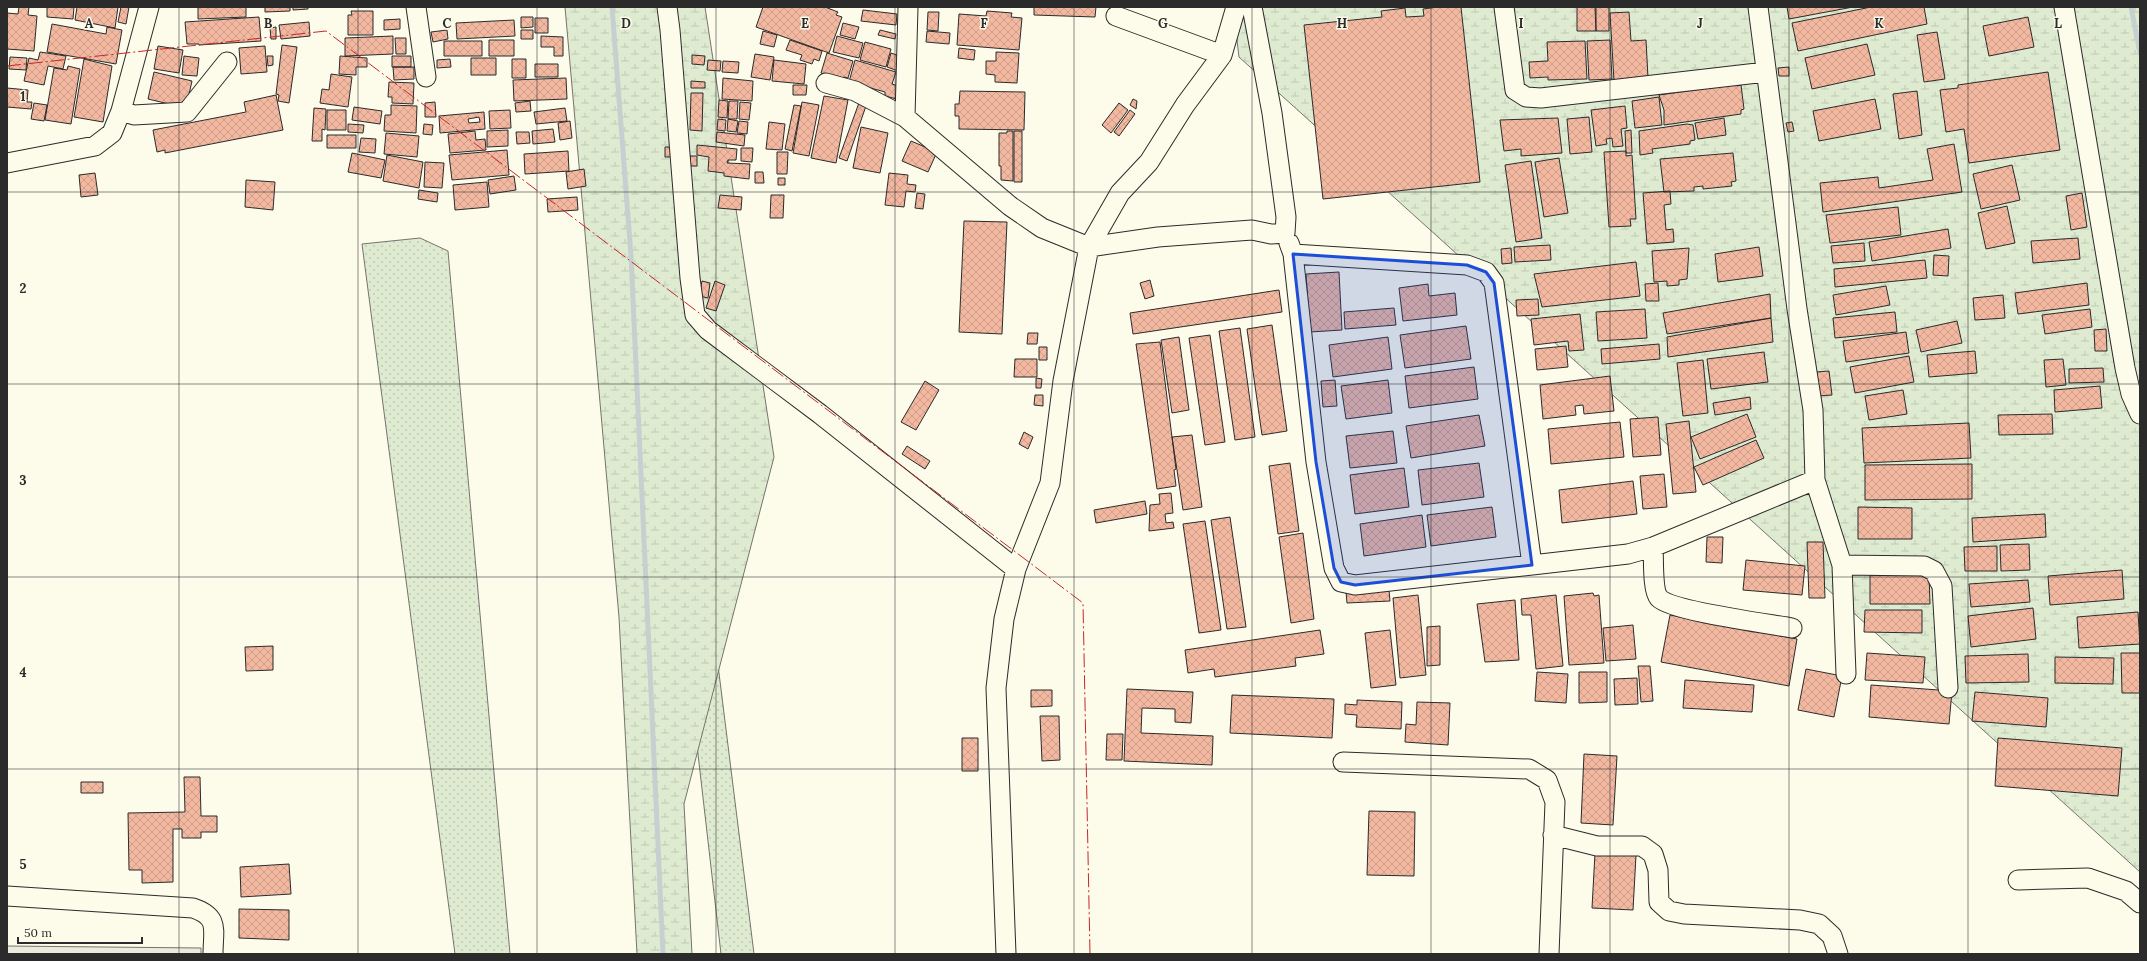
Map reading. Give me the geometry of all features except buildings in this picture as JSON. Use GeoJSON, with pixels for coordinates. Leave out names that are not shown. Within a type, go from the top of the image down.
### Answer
{"type":"FeatureCollection","features":[{"type":"Feature","properties":{"kind":"street"},"geometry":{"type":"LineString","coordinates":[[7,164],[94,146],[112,133],[121,111],[149,7]]}},
{"type":"Feature","properties":{"kind":"street"},"geometry":{"type":"LineString","coordinates":[[416,7],[426,77]]}},
{"type":"Feature","properties":{"kind":"street"},"geometry":{"type":"LineString","coordinates":[[667,7],[690,278],[696,315],[708,330],[726,345],[820,414],[1016,569]]}},
{"type":"Feature","properties":{"kind":"street"},"geometry":{"type":"LineString","coordinates":[[905,117],[908,7]]}},
{"type":"Feature","properties":{"kind":"street"},"geometry":{"type":"LineString","coordinates":[[1006,954],[996,688],[1004,619],[1016,569],[1050,483],[1063,381],[1089,248],[1120,193],[1149,162],[1185,105],[1222,55],[1236,7]]}},
{"type":"Feature","properties":{"kind":"street"},"geometry":{"type":"LineString","coordinates":[[1252,7],[1272,113],[1286,217],[1285,233],[1293,254],[1316,462],[1334,568],[1341,582],[1355,585],[1628,554],[1653,546],[1816,480]]}},
{"type":"Feature","properties":{"kind":"street"},"geometry":{"type":"LineString","coordinates":[[1504,7],[1515,90],[1526,97],[1549,98],[1766,72]]}},
{"type":"Feature","properties":{"kind":"street"},"geometry":{"type":"LineString","coordinates":[[1758,7],[1797,309],[1813,410],[1816,480],[1842,565],[1846,674]]}},
{"type":"Feature","properties":{"kind":"street"},"geometry":{"type":"LineString","coordinates":[[2064,7],[2125,368],[2131,394],[2140,414]]}},
{"type":"Feature","properties":{"kind":"street"},"geometry":{"type":"LineString","coordinates":[[1116,16],[1222,55]]}},
{"type":"Feature","properties":{"kind":"street"},"geometry":{"type":"LineString","coordinates":[[121,111],[134,115],[187,112],[227,62]]}},
{"type":"Feature","properties":{"kind":"street"},"geometry":{"type":"LineString","coordinates":[[826,83],[855,91],[905,117],[1010,206],[1042,228],[1089,248],[1158,237],[1252,230],[1271,234],[1285,233]]}},
{"type":"Feature","properties":{"kind":"street"},"geometry":{"type":"LineString","coordinates":[[1293,254],[1466,265],[1486,272],[1494,283],[1532,565]]}},
{"type":"Feature","properties":{"kind":"street"},"geometry":{"type":"LineString","coordinates":[[1653,546],[1655,587],[1658,597],[1668,604],[1696,611],[1792,628]]}},
{"type":"Feature","properties":{"kind":"street"},"geometry":{"type":"LineString","coordinates":[[1842,565],[1924,566],[1934,571],[1942,586],[1948,688]]}},
{"type":"Feature","properties":{"kind":"street"},"geometry":{"type":"LineString","coordinates":[[1343,762],[1529,769],[1547,780],[1555,802],[1549,954]]}},
{"type":"Feature","properties":{"kind":"street"},"geometry":{"type":"LineString","coordinates":[[1553,835],[1597,846],[1642,846],[1653,854],[1658,870],[1659,902],[1669,911],[1684,914],[1800,920],[1819,924],[1832,936],[1838,954]]}},
{"type":"Feature","properties":{"kind":"street"},"geometry":{"type":"LineString","coordinates":[[2018,880],[2088,878],[2126,891],[2140,903]]}},
{"type":"Feature","properties":{"kind":"street"},"geometry":{"type":"LineString","coordinates":[[7,896],[193,908],[206,912],[213,921],[213,954]]}},
{"type":"Feature","properties":{"kind":"highlighted area"},"geometry":{"type":"Polygon","coordinates":[[[1293,254],[1467,265],[1486,272],[1494,283],[1532,565],[1355,585],[1341,582],[1334,568],[1316,462],[1293,254]]]}},
{"type":"Feature","properties":{"kind":"green space"},"geometry":{"type":"Polygon","coordinates":[[[565,7],[705,7],[774,457],[684,804],[692,954],[637,954],[619,617],[565,7]]]}},
{"type":"Feature","properties":{"kind":"green space"},"geometry":{"type":"Polygon","coordinates":[[[612,7],[636,7],[754,954],[721,954],[612,7]]]}},
{"type":"Feature","properties":{"kind":"green space"},"geometry":{"type":"Polygon","coordinates":[[[1233,7],[2140,7],[2140,872],[1239,57],[1233,7]]]}},
{"type":"Feature","properties":{"kind":"green space"},"geometry":{"type":"Polygon","coordinates":[[[420,238],[448,251],[510,954],[455,954],[362,244],[420,238]]]}},
{"type":"Feature","properties":{"kind":"shaded area"},"geometry":{"type":"Polygon","coordinates":[[[7,946],[201,948],[201,954],[7,954],[7,946]]]}},
{"type":"Feature","properties":{"kind":"waterway"},"geometry":{"type":"LineString","coordinates":[[612,7],[631,256],[663,954]]}},
{"type":"Feature","properties":{"kind":"waterway"},"geometry":{"type":"LineString","coordinates":[[2131,7],[2140,53]]}},
{"type":"Feature","properties":{"kind":"power"},"geometry":{"type":"LineString","coordinates":[[7,66],[326,31],[1083,603],[1090,954]]}}]}
